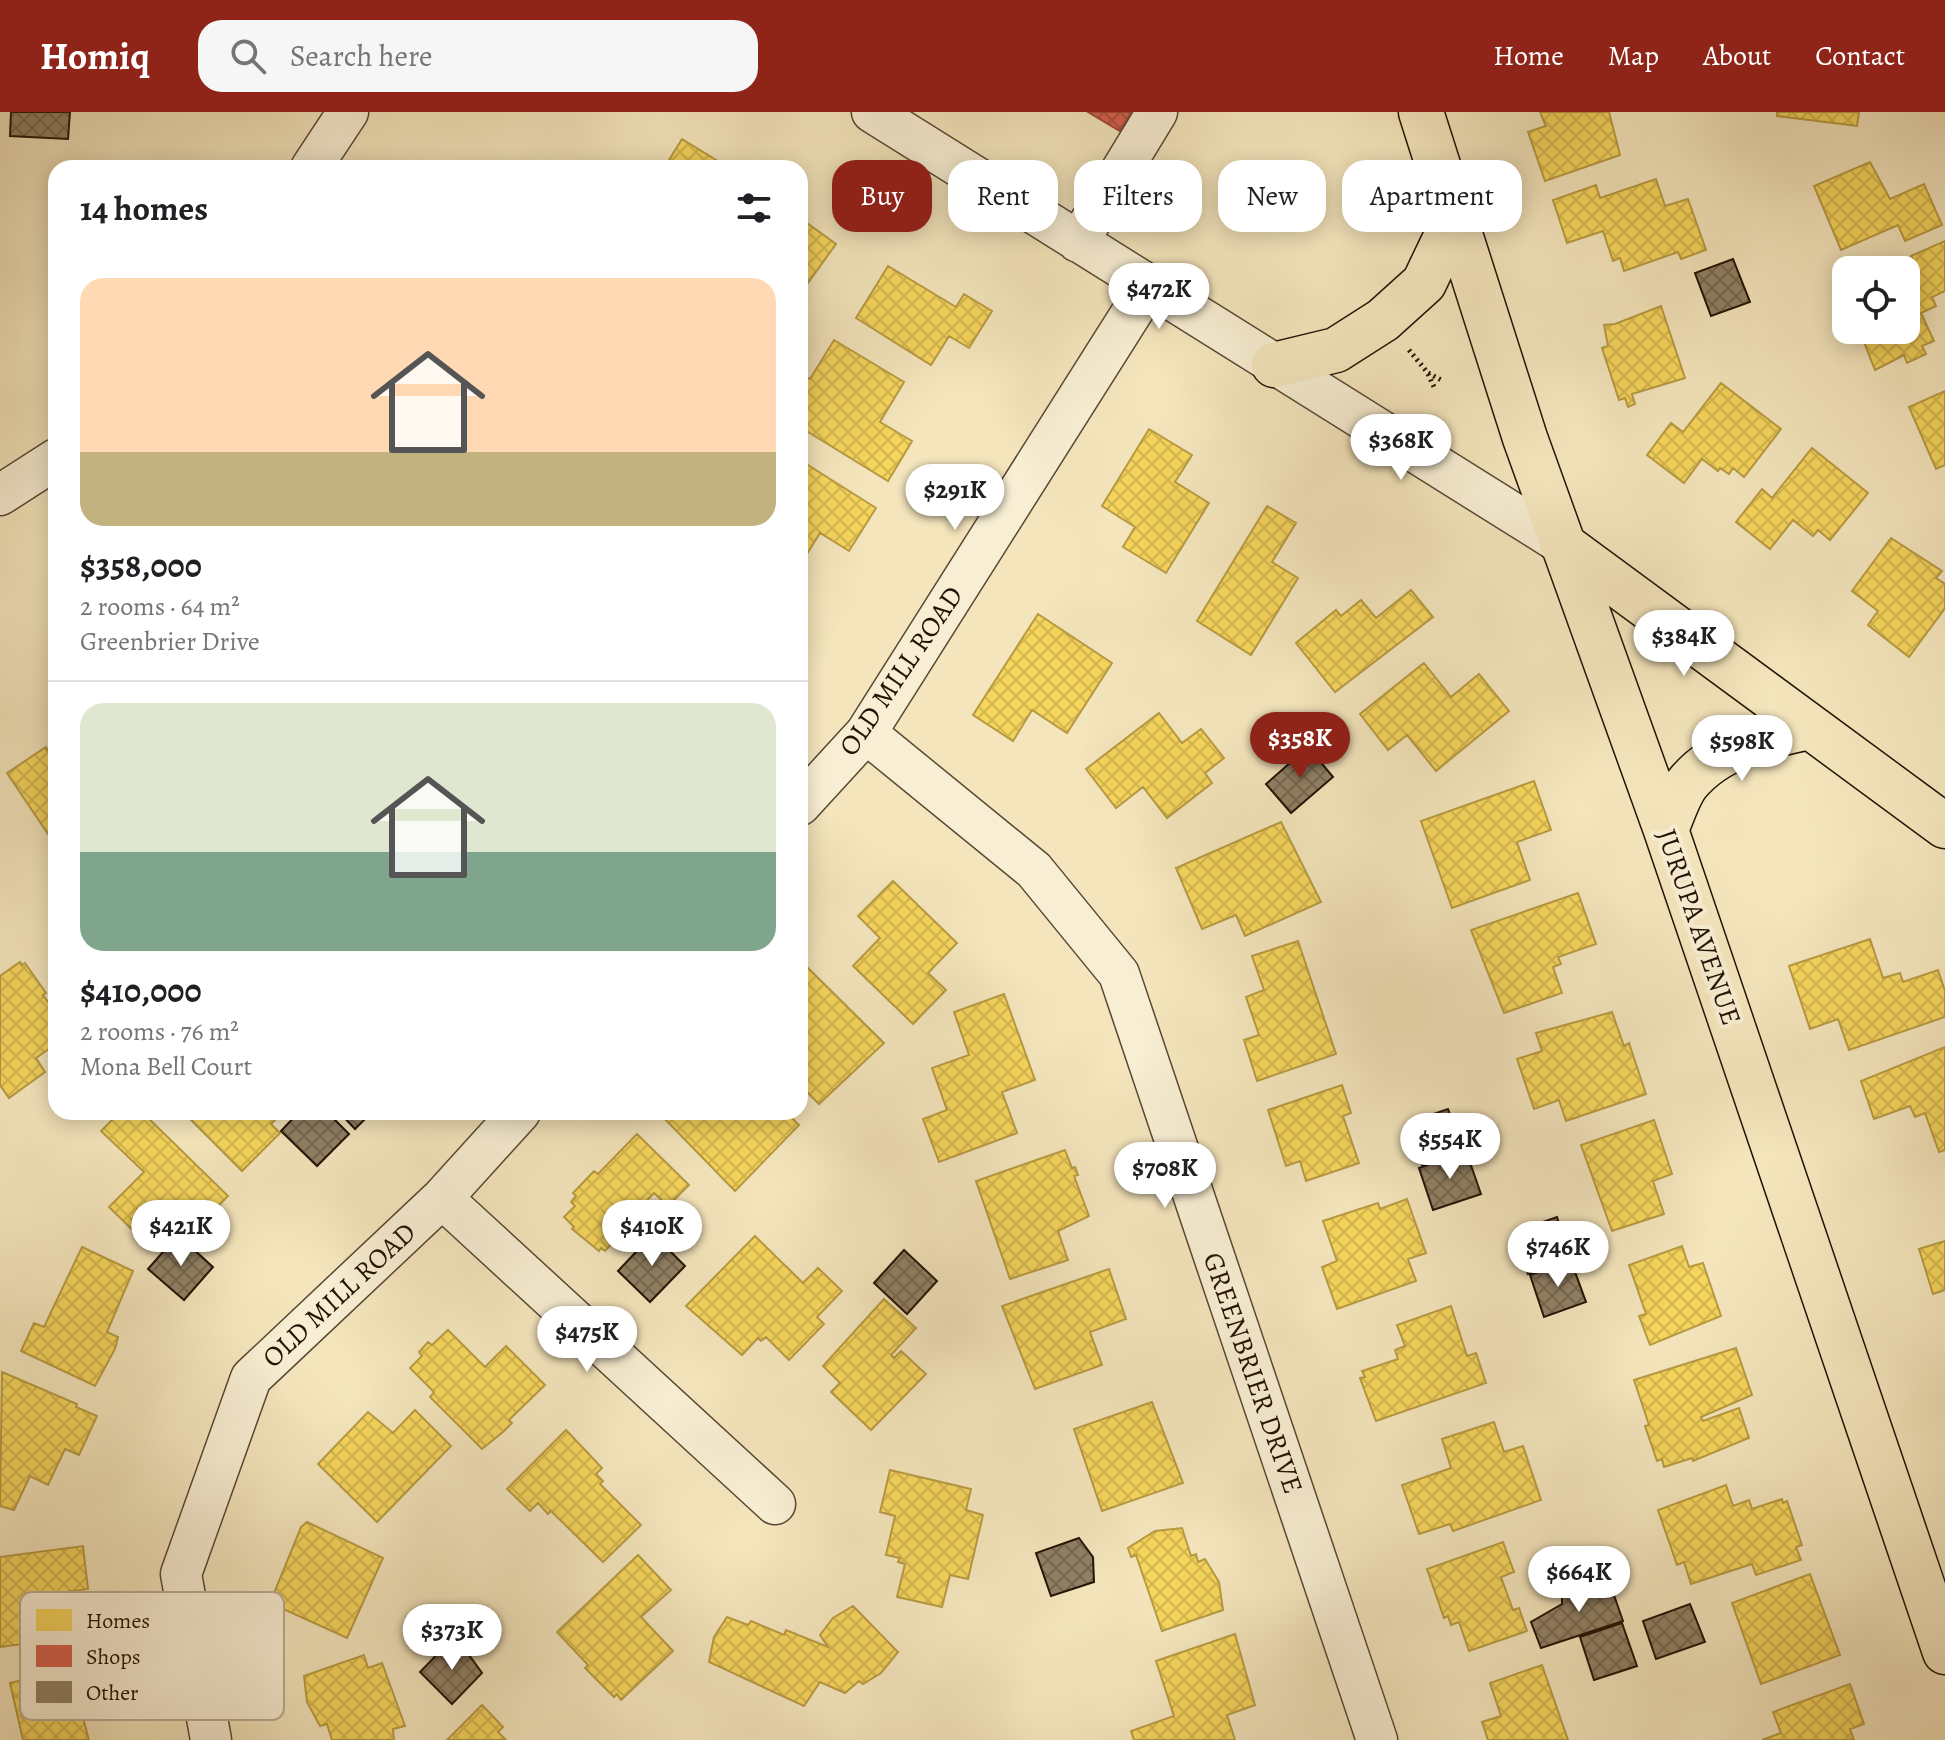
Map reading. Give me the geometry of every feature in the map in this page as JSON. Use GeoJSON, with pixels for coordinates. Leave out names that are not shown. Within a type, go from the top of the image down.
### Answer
{"type":"FeatureCollection","features":[{"type":"Feature","properties":{"kind":"main road","name":"JURUPA AVENUE"},"geometry":{"type":"LineString","coordinates":[[1421,112],[1437,160]]}},
{"type":"Feature","properties":{"kind":"main road"},"geometry":{"type":"LineString","coordinates":[[1274,365],[1336,350],[1383,320],[1424,283],[1448,232]]}},
{"type":"Feature","properties":{"kind":"main road","name":"JURUPA AVENUE"},"geometry":{"type":"LineString","coordinates":[[1461,232],[1525,438],[1666,830],[1945,1652]]}},
{"type":"Feature","properties":{"kind":"main road"},"geometry":{"type":"LineString","coordinates":[[1562,544],[1945,826]]}},
{"type":"Feature","properties":{"kind":"main road"},"geometry":{"type":"LineString","coordinates":[[1666,830],[1686,785],[1718,757],[1761,737],[1810,727]]}},
{"type":"Feature","properties":{"kind":"street"},"geometry":{"type":"LineString","coordinates":[[316,160],[348,112]]}},
{"type":"Feature","properties":{"kind":"street"},"geometry":{"type":"LineString","coordinates":[[872,112],[1562,544]]}},
{"type":"Feature","properties":{"kind":"street"},"geometry":{"type":"LineString","coordinates":[[1078,242],[1157,112]]}},
{"type":"Feature","properties":{"kind":"street","name":"OLD MILL ROAD"},"geometry":{"type":"LineString","coordinates":[[808,796],[866,733],[1148,287]]}},
{"type":"Feature","properties":{"kind":"street"},"geometry":{"type":"LineString","coordinates":[[0,495],[48,464]]}},
{"type":"Feature","properties":{"kind":"street","name":"GREENBRIER DRIVE"},"geometry":{"type":"LineString","coordinates":[[866,733],[1034,870],[1119,974],[1377,1740]]}},
{"type":"Feature","properties":{"kind":"street","name":"OLD MILL ROAD"},"geometry":{"type":"LineString","coordinates":[[184,1592],[181,1574],[251,1378],[442,1198],[513,1120]]}},
{"type":"Feature","properties":{"kind":"street"},"geometry":{"type":"LineString","coordinates":[[442,1198],[775,1504]]}},
{"type":"Feature","properties":{"kind":"street","name":"OLD MILL ROAD"},"geometry":{"type":"LineString","coordinates":[[207,1720],[211,1740]]}},
{"type":"Feature","properties":{"kind":"path"},"geometry":{"type":"LineString","coordinates":[[1403,343],[1428,373],[1435,389]]}},
{"type":"Feature","properties":{"kind":"path"},"geometry":{"type":"LineString","coordinates":[[1428,373],[1443,381]]}},
{"type":"Feature","properties":{"kind":"building: Homes"},"geometry":{"type":"Polygon","coordinates":[[[1540,112],[1609,112],[1620,155],[1545,181],[1528,132],[1546,126],[1540,112]]]}},
{"type":"Feature","properties":{"kind":"building: Homes"},"geometry":{"type":"Polygon","coordinates":[[[1777,112],[1859,112],[1857,126],[1777,116],[1777,112]]]}},
{"type":"Feature","properties":{"kind":"building: Homes"},"geometry":{"type":"Polygon","coordinates":[[[682,139],[716,160],[669,160],[682,139]]]}},
{"type":"Feature","properties":{"kind":"building: Homes"},"geometry":{"type":"Polygon","coordinates":[[[1870,162],[1890,199],[1924,184],[1942,225],[1905,241],[1898,225],[1841,250],[1814,186],[1870,162]]]}},
{"type":"Feature","properties":{"kind":"building: Homes"},"geometry":{"type":"Polygon","coordinates":[[[1656,179],[1665,206],[1688,199],[1706,250],[1681,259],[1678,252],[1624,271],[1620,258],[1613,261],[1603,231],[1567,243],[1553,200],[1596,185],[1600,198],[1656,179]]]}},
{"type":"Feature","properties":{"kind":"building: Homes"},"geometry":{"type":"Polygon","coordinates":[[[808,224],[836,244],[808,283],[808,224]]]}},
{"type":"Feature","properties":{"kind":"building: Homes"},"geometry":{"type":"Polygon","coordinates":[[[1945,241],[1945,291],[1932,297],[1936,306],[1921,313],[1934,341],[1922,346],[1926,354],[1907,363],[1904,355],[1875,370],[1865,344],[1920,344],[1920,256],[1911,256],[1945,241]]]}},
{"type":"Feature","properties":{"kind":"building: Homes"},"geometry":{"type":"Polygon","coordinates":[[[888,266],[956,307],[964,294],[992,311],[969,348],[949,336],[931,365],[856,318],[888,266]]]}},
{"type":"Feature","properties":{"kind":"building: Homes"},"geometry":{"type":"Polygon","coordinates":[[[1661,306],[1685,378],[1632,394],[1635,404],[1628,407],[1625,398],[1619,400],[1602,348],[1608,346],[1604,325],[1615,324],[1661,306]]]}},
{"type":"Feature","properties":{"kind":"building: Homes"},"geometry":{"type":"Polygon","coordinates":[[[834,340],[904,382],[880,422],[912,441],[888,481],[808,432],[810,379],[834,340]]]}},
{"type":"Feature","properties":{"kind":"building: Homes"},"geometry":{"type":"Polygon","coordinates":[[[1721,383],[1781,429],[1744,477],[1733,468],[1729,474],[1720,468],[1718,471],[1702,459],[1684,483],[1647,455],[1671,423],[1683,432],[1721,383]]]}},
{"type":"Feature","properties":{"kind":"building: Homes"},"geometry":{"type":"Polygon","coordinates":[[[1945,391],[1945,465],[1936,469],[1909,407],[1945,391]]]}},
{"type":"Feature","properties":{"kind":"building: Homes"},"geometry":{"type":"Polygon","coordinates":[[[1149,429],[1192,455],[1175,482],[1209,503],[1166,573],[1123,547],[1135,527],[1102,506],[1149,429]]]}},
{"type":"Feature","properties":{"kind":"building: Homes"},"geometry":{"type":"Polygon","coordinates":[[[1812,448],[1868,493],[1830,540],[1818,530],[1813,536],[1793,520],[1770,549],[1736,522],[1762,489],[1772,498],[1812,448]]]}},
{"type":"Feature","properties":{"kind":"building: Homes"},"geometry":{"type":"Polygon","coordinates":[[[808,465],[876,508],[849,551],[820,533],[808,552],[808,465]]]}},
{"type":"Feature","properties":{"kind":"building: Homes"},"geometry":{"type":"Polygon","coordinates":[[[1267,506],[1296,523],[1272,562],[1298,578],[1251,655],[1197,621],[1267,506]]]}},
{"type":"Feature","properties":{"kind":"building: Homes"},"geometry":{"type":"Polygon","coordinates":[[[1891,538],[1942,571],[1936,578],[1945,584],[1945,608],[1909,657],[1868,625],[1878,611],[1852,591],[1891,538]]]}},
{"type":"Feature","properties":{"kind":"building: Homes"},"geometry":{"type":"Polygon","coordinates":[[[1411,590],[1433,617],[1335,692],[1296,643],[1336,610],[1341,616],[1361,600],[1376,618],[1411,590]]]}},
{"type":"Feature","properties":{"kind":"building: Homes"},"geometry":{"type":"Polygon","coordinates":[[[1038,614],[1112,663],[1067,733],[1032,710],[1013,741],[973,715],[1038,614]]]}},
{"type":"Feature","properties":{"kind":"building: Homes"},"geometry":{"type":"Polygon","coordinates":[[[1424,663],[1451,697],[1479,674],[1509,711],[1436,771],[1407,735],[1388,750],[1360,714],[1424,663]]]}},
{"type":"Feature","properties":{"kind":"building: Homes"},"geometry":{"type":"Polygon","coordinates":[[[1159,713],[1182,743],[1201,729],[1224,758],[1205,773],[1212,783],[1167,818],[1143,787],[1116,808],[1086,769],[1159,713]]]}},
{"type":"Feature","properties":{"kind":"building: Homes"},"geometry":{"type":"Polygon","coordinates":[[[46,747],[48,834],[7,773],[46,747]]]}},
{"type":"Feature","properties":{"kind":"building: Homes"},"geometry":{"type":"Polygon","coordinates":[[[1534,781],[1551,830],[1517,842],[1530,880],[1452,908],[1421,821],[1534,781]]]}},
{"type":"Feature","properties":{"kind":"building: Homes"},"geometry":{"type":"Polygon","coordinates":[[[1281,822],[1321,902],[1245,936],[1236,915],[1202,929],[1176,868],[1281,822]]]}},
{"type":"Feature","properties":{"kind":"building: Homes"},"geometry":{"type":"Polygon","coordinates":[[[893,881],[957,943],[928,973],[946,990],[913,1024],[853,966],[880,938],[858,916],[893,881]]]}},
{"type":"Feature","properties":{"kind":"building: Homes"},"geometry":{"type":"Polygon","coordinates":[[[1578,893],[1596,944],[1558,957],[1561,964],[1553,967],[1562,993],[1504,1013],[1471,930],[1578,893]]]}},
{"type":"Feature","properties":{"kind":"building: Homes"},"geometry":{"type":"Polygon","coordinates":[[[1870,939],[1883,978],[1900,973],[1903,982],[1938,970],[1945,991],[1945,1017],[1849,1050],[1838,1019],[1810,1029],[1789,966],[1870,939]]]}},
{"type":"Feature","properties":{"kind":"building: Homes"},"geometry":{"type":"Polygon","coordinates":[[[1298,941],[1336,1054],[1257,1081],[1244,1040],[1259,1035],[1246,997],[1264,990],[1252,956],[1298,941]]]}},
{"type":"Feature","properties":{"kind":"building: Homes"},"geometry":{"type":"Polygon","coordinates":[[[20,962],[22,965],[25,963],[46,993],[43,995],[48,1002],[48,1050],[36,1058],[45,1072],[9,1098],[0,1085],[0,976],[20,962]]]}},
{"type":"Feature","properties":{"kind":"building: Homes"},"geometry":{"type":"Polygon","coordinates":[[[808,968],[884,1043],[819,1104],[808,1093],[808,968]]]}},
{"type":"Feature","properties":{"kind":"building: Homes"},"geometry":{"type":"Polygon","coordinates":[[[1004,994],[1035,1080],[1002,1092],[1017,1133],[939,1162],[923,1119],[947,1110],[932,1068],[969,1055],[954,1012],[1004,994]]]}},
{"type":"Feature","properties":{"kind":"building: Homes"},"geometry":{"type":"Polygon","coordinates":[[[1612,1012],[1624,1046],[1629,1043],[1646,1094],[1566,1121],[1559,1100],[1534,1109],[1517,1059],[1542,1051],[1536,1033],[1612,1012]]]}},
{"type":"Feature","properties":{"kind":"building: Homes"},"geometry":{"type":"Polygon","coordinates":[[[1945,1047],[1945,1150],[1939,1152],[1925,1113],[1915,1117],[1910,1106],[1874,1119],[1861,1081],[1945,1047]]]}},
{"type":"Feature","properties":{"kind":"building: Homes"},"geometry":{"type":"Polygon","coordinates":[[[1342,1085],[1351,1113],[1343,1116],[1359,1163],[1306,1181],[1300,1161],[1286,1166],[1268,1110],[1342,1085]]]}},
{"type":"Feature","properties":{"kind":"building: Homes"},"geometry":{"type":"Polygon","coordinates":[[[112,1120],[150,1120],[228,1196],[188,1237],[173,1222],[149,1246],[109,1207],[144,1172],[101,1131],[112,1120]]]}},
{"type":"Feature","properties":{"kind":"building: Homes"},"geometry":{"type":"Polygon","coordinates":[[[191,1120],[275,1120],[271,1124],[280,1133],[242,1171],[191,1120]]]}},
{"type":"Feature","properties":{"kind":"building: Homes"},"geometry":{"type":"Polygon","coordinates":[[[666,1120],[794,1120],[799,1125],[735,1191],[666,1120]]]}},
{"type":"Feature","properties":{"kind":"building: Homes"},"geometry":{"type":"Polygon","coordinates":[[[1654,1120],[1672,1174],[1653,1181],[1664,1214],[1612,1231],[1581,1145],[1654,1120]]]}},
{"type":"Feature","properties":{"kind":"building: Homes"},"geometry":{"type":"Polygon","coordinates":[[[637,1134],[689,1185],[668,1206],[654,1193],[605,1251],[601,1248],[599,1251],[572,1229],[574,1227],[564,1217],[575,1206],[571,1202],[576,1196],[573,1193],[594,1171],[598,1174],[637,1134]]]}},
{"type":"Feature","properties":{"kind":"building: Homes"},"geometry":{"type":"Polygon","coordinates":[[[1065,1150],[1078,1175],[1074,1176],[1089,1216],[1058,1231],[1068,1260],[1010,1279],[976,1181],[1065,1150]]]}},
{"type":"Feature","properties":{"kind":"building: Homes"},"geometry":{"type":"Polygon","coordinates":[[[1407,1199],[1426,1253],[1408,1259],[1416,1281],[1337,1309],[1322,1267],[1337,1261],[1323,1221],[1378,1203],[1380,1209],[1407,1199]]]}},
{"type":"Feature","properties":{"kind":"building: Homes"},"geometry":{"type":"Polygon","coordinates":[[[755,1236],[803,1283],[818,1268],[842,1291],[817,1317],[824,1324],[789,1360],[766,1337],[761,1341],[758,1338],[742,1355],[686,1306],[755,1236]]]}},
{"type":"Feature","properties":{"kind":"building: Homes"},"geometry":{"type":"Polygon","coordinates":[[[1945,1241],[1945,1290],[1933,1294],[1919,1249],[1945,1241]]]}},
{"type":"Feature","properties":{"kind":"building: Homes"},"geometry":{"type":"Polygon","coordinates":[[[1682,1246],[1689,1267],[1703,1263],[1721,1316],[1650,1345],[1639,1316],[1646,1314],[1629,1265],[1682,1246]]]}},
{"type":"Feature","properties":{"kind":"building: Homes"},"geometry":{"type":"Polygon","coordinates":[[[82,1247],[133,1271],[107,1332],[118,1337],[115,1349],[95,1386],[21,1351],[34,1323],[44,1327],[82,1247]]]}},
{"type":"Feature","properties":{"kind":"building: Homes"},"geometry":{"type":"Polygon","coordinates":[[[1109,1269],[1126,1319],[1090,1332],[1102,1365],[1035,1389],[1002,1306],[1109,1269]]]}},
{"type":"Feature","properties":{"kind":"building: Homes"},"geometry":{"type":"Polygon","coordinates":[[[884,1299],[916,1328],[891,1355],[894,1358],[901,1351],[926,1374],[871,1430],[831,1392],[840,1383],[823,1366],[884,1299]]]}},
{"type":"Feature","properties":{"kind":"building: Homes"},"geometry":{"type":"Polygon","coordinates":[[[1451,1306],[1467,1356],[1476,1353],[1486,1383],[1376,1421],[1360,1378],[1365,1377],[1362,1371],[1398,1359],[1395,1350],[1405,1346],[1397,1325],[1451,1306]]]}},
{"type":"Feature","properties":{"kind":"building: Homes"},"geometry":{"type":"Polygon","coordinates":[[[448,1330],[485,1367],[506,1346],[545,1385],[509,1420],[512,1423],[482,1449],[430,1397],[434,1392],[410,1368],[422,1356],[419,1352],[428,1342],[432,1345],[448,1330]]]}},
{"type":"Feature","properties":{"kind":"building: Homes"},"geometry":{"type":"Polygon","coordinates":[[[1736,1348],[1752,1395],[1701,1417],[1703,1421],[1739,1408],[1749,1438],[1693,1461],[1692,1458],[1664,1467],[1662,1459],[1657,1461],[1634,1380],[1736,1348]]]}},
{"type":"Feature","properties":{"kind":"building: Homes"},"geometry":{"type":"Polygon","coordinates":[[[2,1372],[77,1404],[76,1407],[97,1416],[79,1455],[65,1449],[48,1485],[30,1476],[14,1510],[0,1506],[2,1372]]]}},
{"type":"Feature","properties":{"kind":"building: Homes"},"geometry":{"type":"Polygon","coordinates":[[[1152,1402],[1183,1483],[1102,1511],[1074,1429],[1152,1402]]]}},
{"type":"Feature","properties":{"kind":"building: Homes"},"geometry":{"type":"Polygon","coordinates":[[[415,1410],[451,1446],[377,1522],[318,1464],[368,1412],[393,1433],[415,1410]]]}},
{"type":"Feature","properties":{"kind":"building: Homes"},"geometry":{"type":"Polygon","coordinates":[[[1494,1422],[1504,1452],[1523,1446],[1541,1500],[1453,1531],[1450,1524],[1419,1534],[1402,1485],[1451,1468],[1442,1439],[1494,1422]]]}},
{"type":"Feature","properties":{"kind":"building: Homes"},"geometry":{"type":"Polygon","coordinates":[[[566,1430],[602,1468],[596,1474],[603,1481],[600,1484],[641,1525],[603,1562],[551,1511],[548,1514],[538,1503],[530,1511],[507,1489],[566,1430]]]}},
{"type":"Feature","properties":{"kind":"building: Homes"},"geometry":{"type":"Polygon","coordinates":[[[890,1470],[971,1489],[966,1510],[983,1515],[968,1579],[950,1575],[942,1607],[897,1597],[905,1564],[898,1562],[900,1558],[886,1555],[895,1516],[880,1512],[890,1470]]]}},
{"type":"Feature","properties":{"kind":"building: Homes"},"geometry":{"type":"Polygon","coordinates":[[[1726,1485],[1733,1506],[1749,1500],[1752,1509],[1782,1499],[1783,1503],[1787,1501],[1802,1545],[1796,1547],[1801,1560],[1756,1575],[1752,1564],[1691,1584],[1684,1562],[1677,1565],[1658,1510],[1726,1485]]]}},
{"type":"Feature","properties":{"kind":"building: Homes"},"geometry":{"type":"Polygon","coordinates":[[[307,1522],[383,1558],[347,1638],[284,1609],[284,1592],[274,1592],[301,1527],[307,1522]]]}},
{"type":"Feature","properties":{"kind":"building: Homes"},"geometry":{"type":"Polygon","coordinates":[[[1182,1528],[1191,1556],[1196,1554],[1198,1562],[1205,1559],[1219,1582],[1223,1610],[1162,1631],[1136,1555],[1131,1557],[1128,1548],[1155,1531],[1182,1528]]]}},
{"type":"Feature","properties":{"kind":"building: Homes"},"geometry":{"type":"Polygon","coordinates":[[[1503,1542],[1514,1572],[1501,1577],[1513,1610],[1519,1608],[1527,1631],[1469,1651],[1459,1622],[1451,1625],[1448,1616],[1444,1618],[1427,1569],[1503,1542]]]}},
{"type":"Feature","properties":{"kind":"building: Homes"},"geometry":{"type":"Polygon","coordinates":[[[83,1546],[88,1589],[20,1592],[20,1644],[0,1647],[0,1557],[83,1546]]]}},
{"type":"Feature","properties":{"kind":"building: Homes"},"geometry":{"type":"Polygon","coordinates":[[[638,1555],[671,1590],[641,1617],[673,1651],[621,1700],[617,1694],[614,1697],[585,1668],[588,1665],[557,1632],[638,1555]]]}},
{"type":"Feature","properties":{"kind":"building: Homes"},"geometry":{"type":"Polygon","coordinates":[[[1810,1574],[1840,1655],[1761,1684],[1732,1603],[1810,1574]]]}},
{"type":"Feature","properties":{"kind":"building: Homes"},"geometry":{"type":"Polygon","coordinates":[[[853,1606],[898,1652],[881,1673],[863,1684],[859,1681],[845,1693],[820,1682],[804,1706],[709,1662],[714,1637],[727,1617],[748,1625],[751,1621],[784,1635],[786,1630],[828,1647],[820,1635],[833,1618],[853,1606]]]}},
{"type":"Feature","properties":{"kind":"building: Homes"},"geometry":{"type":"Polygon","coordinates":[[[1235,1634],[1255,1705],[1227,1715],[1235,1740],[1134,1740],[1131,1731],[1174,1716],[1156,1661],[1235,1634]]]}},
{"type":"Feature","properties":{"kind":"building: Homes"},"geometry":{"type":"Polygon","coordinates":[[[364,1655],[368,1668],[382,1663],[405,1726],[393,1729],[394,1740],[332,1740],[327,1724],[320,1726],[307,1702],[304,1676],[364,1655]]]}},
{"type":"Feature","properties":{"kind":"building: Homes"},"geometry":{"type":"Polygon","coordinates":[[[1542,1665],[1568,1740],[1488,1740],[1482,1722],[1501,1716],[1490,1683],[1542,1665]]]}},
{"type":"Feature","properties":{"kind":"building: Homes"},"geometry":{"type":"Polygon","coordinates":[[[20,1681],[20,1720],[84,1720],[89,1740],[23,1740],[10,1683],[20,1681]]]}},
{"type":"Feature","properties":{"kind":"building: Homes"},"geometry":{"type":"Polygon","coordinates":[[[1850,1684],[1864,1724],[1850,1729],[1854,1740],[1762,1740],[1781,1733],[1773,1712],[1850,1684]]]}},
{"type":"Feature","properties":{"kind":"building: Homes"},"geometry":{"type":"Polygon","coordinates":[[[482,1705],[503,1727],[498,1732],[506,1740],[447,1740],[482,1705]]]}},
{"type":"Feature","properties":{"kind":"building: Shops"},"geometry":{"type":"Polygon","coordinates":[[[1088,112],[1131,112],[1120,131],[1088,112]]]}},
{"type":"Feature","properties":{"kind":"building: Other"},"geometry":{"type":"Polygon","coordinates":[[[11,112],[70,112],[68,139],[10,136],[11,112]]]}},
{"type":"Feature","properties":{"kind":"building: Other"},"geometry":{"type":"Polygon","coordinates":[[[1733,259],[1750,302],[1711,316],[1695,273],[1733,259]]]}},
{"type":"Feature","properties":{"kind":"building: Other"},"geometry":{"type":"Polygon","coordinates":[[[1308,747],[1333,777],[1291,813],[1266,784],[1308,747]]]}},
{"type":"Feature","properties":{"kind":"building: Other"},"geometry":{"type":"Polygon","coordinates":[[[1448,1109],[1463,1150],[1422,1165],[1407,1123],[1448,1109]]]}},
{"type":"Feature","properties":{"kind":"building: Other"},"geometry":{"type":"Polygon","coordinates":[[[291,1120],[335,1120],[349,1134],[317,1166],[281,1131],[291,1120]]]}},
{"type":"Feature","properties":{"kind":"building: Other"},"geometry":{"type":"Polygon","coordinates":[[[347,1120],[364,1120],[355,1129],[347,1120]]]}},
{"type":"Feature","properties":{"kind":"building: Other"},"geometry":{"type":"Polygon","coordinates":[[[1466,1151],[1481,1194],[1433,1210],[1419,1168],[1466,1151]]]}},
{"type":"Feature","properties":{"kind":"building: Other"},"geometry":{"type":"Polygon","coordinates":[[[1557,1217],[1571,1260],[1528,1274],[1514,1232],[1557,1217]]]}},
{"type":"Feature","properties":{"kind":"building: Other"},"geometry":{"type":"Polygon","coordinates":[[[653,1234],[685,1266],[650,1302],[618,1271],[653,1234]]]}},
{"type":"Feature","properties":{"kind":"building: Other"},"geometry":{"type":"Polygon","coordinates":[[[178,1235],[213,1267],[184,1300],[148,1269],[178,1235]]]}},
{"type":"Feature","properties":{"kind":"building: Other"},"geometry":{"type":"Polygon","coordinates":[[[904,1250],[937,1281],[907,1314],[874,1283],[904,1250]]]}},
{"type":"Feature","properties":{"kind":"building: Other"},"geometry":{"type":"Polygon","coordinates":[[[1571,1261],[1586,1302],[1544,1317],[1530,1275],[1571,1261]]]}},
{"type":"Feature","properties":{"kind":"building: Other"},"geometry":{"type":"Polygon","coordinates":[[[1079,1538],[1093,1557],[1094,1582],[1051,1596],[1036,1553],[1079,1538]]]}},
{"type":"Feature","properties":{"kind":"building: Other"},"geometry":{"type":"Polygon","coordinates":[[[1608,1578],[1623,1621],[1541,1648],[1531,1622],[1562,1604],[1562,1594],[1608,1578]]]}},
{"type":"Feature","properties":{"kind":"building: Other"},"geometry":{"type":"Polygon","coordinates":[[[1690,1604],[1705,1642],[1656,1659],[1643,1621],[1690,1604]]]}},
{"type":"Feature","properties":{"kind":"building: Other"},"geometry":{"type":"Polygon","coordinates":[[[1622,1623],[1637,1666],[1594,1680],[1580,1637],[1622,1623]]]}},
{"type":"Feature","properties":{"kind":"building: Other"},"geometry":{"type":"Polygon","coordinates":[[[450,1641],[469,1655],[482,1673],[452,1704],[420,1672],[450,1641]]]}}]}
